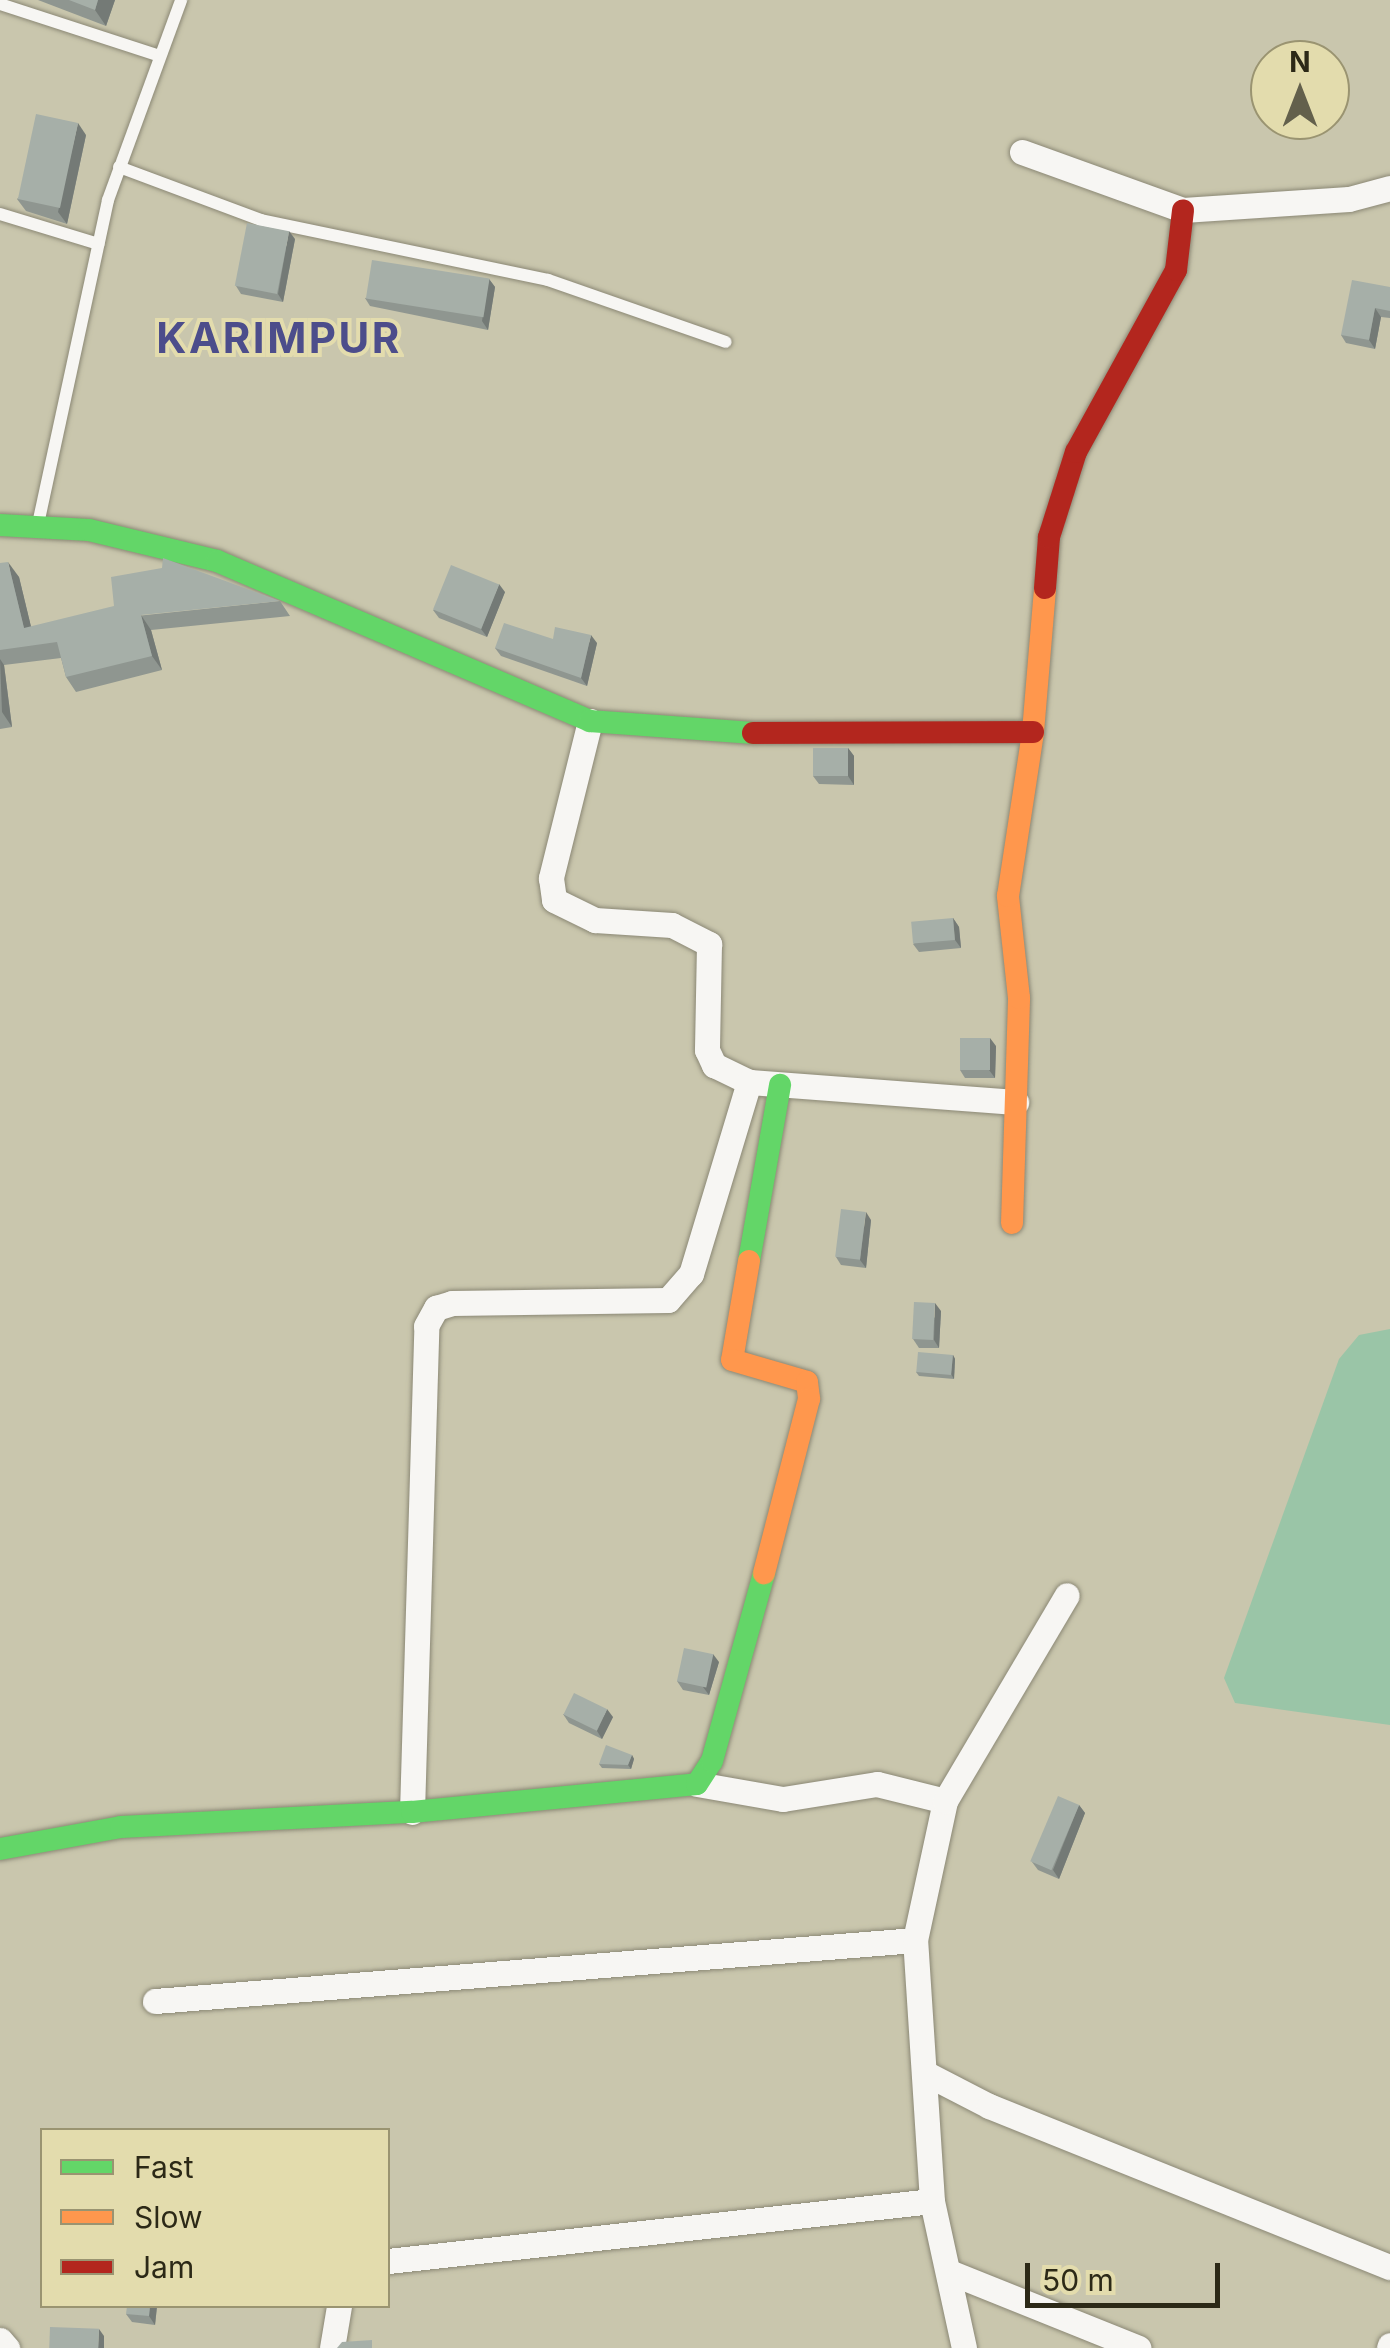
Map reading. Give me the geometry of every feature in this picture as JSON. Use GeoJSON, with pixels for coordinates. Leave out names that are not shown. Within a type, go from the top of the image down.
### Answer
{"type":"FeatureCollection","features":[{"type":"Feature","properties":{"kind":"street"},"geometry":{"type":"LineString","coordinates":[[1022,152],[1183,210],[1348,199],[1390,188]]}},
{"type":"Feature","properties":{"kind":"street"},"geometry":{"type":"LineString","coordinates":[[1012,1223],[1019,998],[1006,922],[1033,732],[1049,537],[1060,490],[1164,299],[1182,242],[1183,210]]}},
{"type":"Feature","properties":{"kind":"street"},"geometry":{"type":"LineString","coordinates":[[0,525],[38,524],[151,542],[232,566],[590,721],[786,736],[1033,732]]}},
{"type":"Feature","properties":{"kind":"street"},"geometry":{"type":"LineString","coordinates":[[590,721],[551,878],[554,900],[582,916],[672,926],[709,944],[707,1050],[714,1066],[749,1082],[1016,1102]]}},
{"type":"Feature","properties":{"kind":"street"},"geometry":{"type":"LineString","coordinates":[[412,1812],[426,1326],[436,1308],[452,1303],[668,1300],[690,1274],[749,1082]]}},
{"type":"Feature","properties":{"kind":"street"},"geometry":{"type":"LineString","coordinates":[[697,1784],[712,1761],[731,1698],[810,1399],[808,1382],[732,1360],[780,1085]]}},
{"type":"Feature","properties":{"kind":"street"},"geometry":{"type":"LineString","coordinates":[[964,2348],[952,2273],[932,2201],[916,1940],[945,1801],[1067,1595]]}},
{"type":"Feature","properties":{"kind":"street"},"geometry":{"type":"LineString","coordinates":[[0,1850],[120,1828],[412,1812],[697,1784],[782,1799],[878,1784],[945,1801]]}},
{"type":"Feature","properties":{"kind":"street"},"geometry":{"type":"LineString","coordinates":[[154,2000],[916,1940]]}},
{"type":"Feature","properties":{"kind":"street"},"geometry":{"type":"LineString","coordinates":[[925,2074],[989,2106],[1390,2266]]}},
{"type":"Feature","properties":{"kind":"street"},"geometry":{"type":"LineString","coordinates":[[390,2261],[932,2201]]}},
{"type":"Feature","properties":{"kind":"street"},"geometry":{"type":"LineString","coordinates":[[952,2273],[1140,2348]]}},
{"type":"Feature","properties":{"kind":"street"},"geometry":{"type":"LineString","coordinates":[[332,2348],[339,2308]]}},
{"type":"Feature","properties":{"kind":"street"},"geometry":{"type":"LineString","coordinates":[[0,2340],[6,2348]]}},
{"type":"Feature","properties":{"kind":"lane"},"geometry":{"type":"LineString","coordinates":[[38,524],[118,167],[157,55],[181,0]]}},
{"type":"Feature","properties":{"kind":"lane"},"geometry":{"type":"LineString","coordinates":[[0,4],[157,55]]}},
{"type":"Feature","properties":{"kind":"lane"},"geometry":{"type":"LineString","coordinates":[[118,167],[262,220],[548,280],[726,342]]}},
{"type":"Feature","properties":{"kind":"lane"},"geometry":{"type":"LineString","coordinates":[[0,214],[98,244]]}},
{"type":"Feature","properties":{"kind":"shaded area"},"geometry":{"type":"Polygon","coordinates":[[[1390,1329],[1390,1725],[1235,1703],[1224,1678],[1339,1359],[1359,1335],[1390,1329]]]}},
{"type":"Feature","properties":{"kind":"building"},"geometry":{"type":"Polygon","coordinates":[[[69,0],[98,0],[95,10],[69,0]]]}},
{"type":"Feature","properties":{"kind":"building"},"geometry":{"type":"Polygon","coordinates":[[[36,114],[78,123],[60,208],[18,199],[36,114]]]}},
{"type":"Feature","properties":{"kind":"building"},"geometry":{"type":"Polygon","coordinates":[[[247,223],[289,231],[277,294],[235,286],[247,223]]]}},
{"type":"Feature","properties":{"kind":"building"},"geometry":{"type":"Polygon","coordinates":[[[372,260],[490,279],[483,317],[366,299],[372,260]]]}},
{"type":"Feature","properties":{"kind":"building"},"geometry":{"type":"Polygon","coordinates":[[[1352,280],[1390,287],[1390,311],[1375,308],[1369,340],[1341,335],[1352,280]]]}},
{"type":"Feature","properties":{"kind":"building"},"geometry":{"type":"Polygon","coordinates":[[[163,558],[280,601],[141,615],[152,656],[66,677],[57,642],[0,650],[0,563],[8,562],[24,628],[114,606],[111,577],[162,568],[163,558]]]}},
{"type":"Feature","properties":{"kind":"building"},"geometry":{"type":"Polygon","coordinates":[[[451,565],[499,584],[481,629],[433,610],[451,565]]]}},
{"type":"Feature","properties":{"kind":"building"},"geometry":{"type":"Polygon","coordinates":[[[504,623],[553,639],[555,627],[591,635],[581,678],[495,648],[504,623]]]}},
{"type":"Feature","properties":{"kind":"building"},"geometry":{"type":"Polygon","coordinates":[[[813,748],[848,748],[848,776],[813,776],[813,748]]]}},
{"type":"Feature","properties":{"kind":"building"},"geometry":{"type":"Polygon","coordinates":[[[953,918],[955,940],[913,944],[911,922],[953,918]]]}},
{"type":"Feature","properties":{"kind":"building"},"geometry":{"type":"Polygon","coordinates":[[[960,1038],[990,1038],[990,1070],[960,1070],[960,1038]]]}},
{"type":"Feature","properties":{"kind":"building"},"geometry":{"type":"Polygon","coordinates":[[[841,1209],[866,1212],[860,1260],[835,1257],[841,1209]]]}},
{"type":"Feature","properties":{"kind":"building"},"geometry":{"type":"Polygon","coordinates":[[[914,1302],[935,1303],[933,1340],[912,1339],[914,1302]]]}},
{"type":"Feature","properties":{"kind":"building"},"geometry":{"type":"Polygon","coordinates":[[[918,1352],[953,1355],[951,1375],[916,1372],[918,1352]]]}},
{"type":"Feature","properties":{"kind":"building"},"geometry":{"type":"Polygon","coordinates":[[[684,1648],[713,1654],[706,1687],[677,1681],[684,1648]]]}},
{"type":"Feature","properties":{"kind":"building"},"geometry":{"type":"Polygon","coordinates":[[[574,1693],[607,1709],[597,1731],[563,1715],[574,1693]]]}},
{"type":"Feature","properties":{"kind":"building"},"geometry":{"type":"Polygon","coordinates":[[[606,1745],[632,1755],[628,1765],[599,1764],[606,1745]]]}},
{"type":"Feature","properties":{"kind":"building"},"geometry":{"type":"Polygon","coordinates":[[[1058,1796],[1079,1805],[1051,1870],[1030,1861],[1058,1796]]]}},
{"type":"Feature","properties":{"kind":"building"},"geometry":{"type":"Polygon","coordinates":[[[127,2308],[150,2308],[149,2316],[126,2314],[127,2308]]]}},
{"type":"Feature","properties":{"kind":"building"},"geometry":{"type":"Polygon","coordinates":[[[50,2327],[99,2329],[98,2348],[49,2348],[50,2327]]]}},
{"type":"Feature","properties":{"kind":"building"},"geometry":{"type":"Polygon","coordinates":[[[372,2340],[372,2348],[337,2348],[342,2342],[372,2340]]]}},
{"type":"Feature","properties":{"kind":"traffic: fast"},"geometry":{"type":"LineString","coordinates":[[0,525],[89,530],[217,561],[590,721],[753,733]]}},
{"type":"Feature","properties":{"kind":"traffic: fast"},"geometry":{"type":"LineString","coordinates":[[749,1261],[780,1085]]}},
{"type":"Feature","properties":{"kind":"traffic: fast"},"geometry":{"type":"LineString","coordinates":[[0,1849],[121,1827],[412,1812],[697,1784],[712,1761],[764,1573]]}},
{"type":"Feature","properties":{"kind":"traffic: slow"},"geometry":{"type":"LineString","coordinates":[[1012,1223],[1019,998],[1008,896],[1033,732],[1045,588]]}},
{"type":"Feature","properties":{"kind":"traffic: slow"},"geometry":{"type":"LineString","coordinates":[[749,1261],[732,1360],[807,1382],[809,1399],[764,1573]]}},
{"type":"Feature","properties":{"kind":"traffic: jam"},"geometry":{"type":"LineString","coordinates":[[1045,588],[1049,537],[1076,452],[1176,270],[1183,210]]}},
{"type":"Feature","properties":{"kind":"traffic: jam"},"geometry":{"type":"LineString","coordinates":[[753,733],[1033,732]]}},
{"type":"Feature","properties":{"kind":"district","name":"KARIMPUR"},"geometry":{"type":"Point","coordinates":[279,338]}}]}
